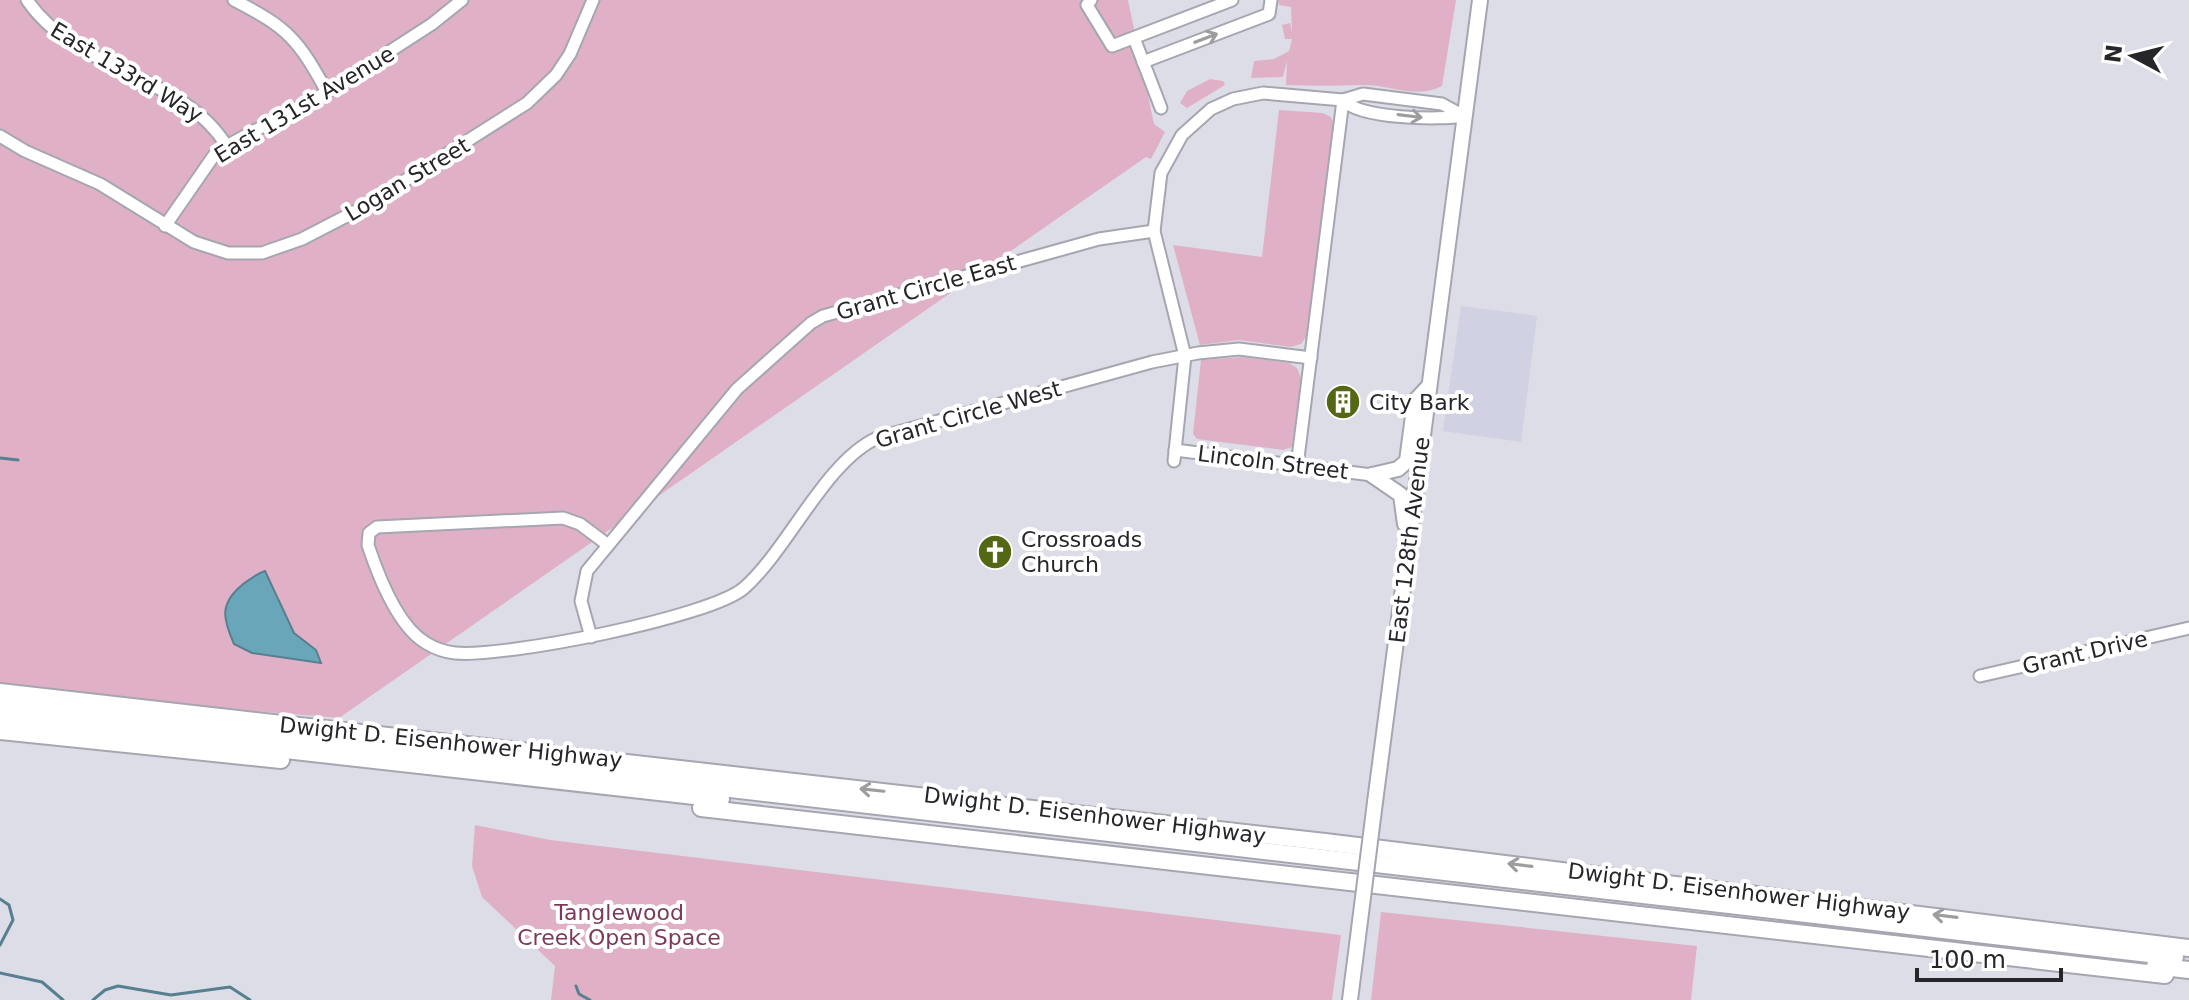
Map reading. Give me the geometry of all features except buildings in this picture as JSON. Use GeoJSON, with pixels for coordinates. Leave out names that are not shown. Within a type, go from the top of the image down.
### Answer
{"type":"FeatureCollection","features":[{"type":"Feature","properties":{"kind":"highway","name":"Dwight D. Eisenhower Highway"},"geometry":{"type":"LineString","coordinates":[[5,712],[1341,844],[2189,948]]}},
{"type":"Feature","properties":{"kind":"highway","name":"Dwight D. Eisenhower Highway"},"geometry":{"type":"LineString","coordinates":[[5,712],[464,780],[2189,978]]}},
{"type":"Feature","properties":{"kind":"highway"},"geometry":{"type":"LineString","coordinates":[[5,712],[2189,959]]}},
{"type":"Feature","properties":{"kind":"highway"},"geometry":{"type":"LineString","coordinates":[[5,712],[2189,970]]}},
{"type":"Feature","properties":{"kind":"main road","name":"East 128th Avenue"},"geometry":{"type":"LineString","coordinates":[[1350,1000],[1480,0]]}},
{"type":"Feature","properties":{"kind":"main road"},"geometry":{"type":"LineString","coordinates":[[1372,475],[1398,469],[1407,461],[1415,401],[1429,386]]}},
{"type":"Feature","properties":{"kind":"main road"},"geometry":{"type":"LineString","coordinates":[[1372,475],[1401,495],[1407,557]]}},
{"type":"Feature","properties":{"kind":"street","name":"East 133rd Way"},"geometry":{"type":"LineString","coordinates":[[27,0],[42,20],[67,41],[202,115],[226,145]]}},
{"type":"Feature","properties":{"kind":"street"},"geometry":{"type":"LineString","coordinates":[[234,0],[285,29],[300,44],[327,92]]}},
{"type":"Feature","properties":{"kind":"street","name":"East 131st Avenue"},"geometry":{"type":"LineString","coordinates":[[165,226],[207,163],[226,145],[327,92],[432,24],[462,0]]}},
{"type":"Feature","properties":{"kind":"street","name":"Logan Street"},"geometry":{"type":"LineString","coordinates":[[0,136],[25,151],[100,184],[165,226],[216,250],[262,253],[302,239],[360,209],[527,103],[556,75],[570,54],[593,0]]}},
{"type":"Feature","properties":{"kind":"street"},"geometry":{"type":"LineString","coordinates":[[1091,0],[1087,5],[1107,44],[1134,38],[1232,0]]}},
{"type":"Feature","properties":{"kind":"street"},"geometry":{"type":"LineString","coordinates":[[1143,62],[1269,14],[1271,0]]}},
{"type":"Feature","properties":{"kind":"street"},"geometry":{"type":"LineString","coordinates":[[1134,38],[1161,108]]}},
{"type":"Feature","properties":{"kind":"street"},"geometry":{"type":"LineString","coordinates":[[1185,356],[1154,231],[1161,173],[1168,158],[1182,135],[1211,109],[1233,99],[1263,93],[1343,100],[1363,94],[1442,104],[1464,116]]}},
{"type":"Feature","properties":{"kind":"street"},"geometry":{"type":"LineString","coordinates":[[1297,466],[1343,100]]}},
{"type":"Feature","properties":{"kind":"street","name":"Grant Circle East"},"geometry":{"type":"LineString","coordinates":[[591,637],[581,601],[587,571],[737,389],[811,323],[823,316],[1099,239],[1154,231]]}},
{"type":"Feature","properties":{"kind":"street","name":"Grant Circle West"},"geometry":{"type":"LineString","coordinates":[[608,545],[580,524],[548,517],[377,527],[369,533],[372,558],[403,619],[416,635],[437,648],[455,653],[557,645],[736,594],[762,568],[852,454],[865,444],[1185,356],[1232,349],[1311,358]]}},
{"type":"Feature","properties":{"kind":"street","name":"Lincoln Street"},"geometry":{"type":"LineString","coordinates":[[1185,356],[1174,455],[1372,475]]}},
{"type":"Feature","properties":{"kind":"street","name":"Grant Drive"},"geometry":{"type":"LineString","coordinates":[[1980,676],[2189,628]]}},
{"type":"Feature","properties":{"kind":"shaded area"},"geometry":{"type":"Polygon","coordinates":[[[1461,306],[1537,316],[1521,442],[1443,431],[1461,306]]]}},
{"type":"Feature","properties":{"kind":"green space"},"geometry":{"type":"Polygon","coordinates":[[[0,0],[1128,0],[1154,124],[1165,132],[1151,159],[1146,157],[339,718],[0,690],[0,0]]]}},
{"type":"Feature","properties":{"kind":"green space"},"geometry":{"type":"Polygon","coordinates":[[[1278,0],[1456,0],[1442,86],[1412,92],[1372,85],[1286,85],[1287,61],[1283,77],[1251,78],[1254,61],[1274,59],[1289,51],[1292,39],[1285,39],[1282,25],[1290,23],[1292,33],[1291,7],[1279,5],[1278,0]]]}},
{"type":"Feature","properties":{"kind":"green space"},"geometry":{"type":"Polygon","coordinates":[[[1210,79],[1223,81],[1225,85],[1187,108],[1180,103],[1187,91],[1210,79]]]}},
{"type":"Feature","properties":{"kind":"green space"},"geometry":{"type":"Polygon","coordinates":[[[1279,110],[1323,113],[1331,117],[1334,125],[1306,337],[1301,344],[1291,347],[1239,340],[1200,345],[1173,245],[1262,257],[1279,110]]]}},
{"type":"Feature","properties":{"kind":"green space"},"geometry":{"type":"Polygon","coordinates":[[[1242,357],[1289,363],[1297,368],[1301,378],[1292,447],[1283,450],[1197,439],[1193,434],[1201,360],[1242,357]]]}},
{"type":"Feature","properties":{"kind":"green space","name":"Tanglewood Creek Open Space"},"geometry":{"type":"Polygon","coordinates":[[[475,825],[550,840],[1341,935],[1332,1000],[551,1000],[555,966],[482,897],[472,866],[475,825]]]}},
{"type":"Feature","properties":{"kind":"green space"},"geometry":{"type":"Polygon","coordinates":[[[1381,912],[1697,946],[1691,1000],[1371,1000],[1381,912]]]}},
{"type":"Feature","properties":{"kind":"water"},"geometry":{"type":"Polygon","coordinates":[[[265,571],[294,633],[316,650],[321,663],[252,653],[234,644],[227,627],[226,605],[242,585],[265,571]]]}},
{"type":"Feature","properties":{"kind":"waterway"},"geometry":{"type":"LineString","coordinates":[[0,458],[18,460]]}},
{"type":"Feature","properties":{"kind":"waterway"},"geometry":{"type":"LineString","coordinates":[[0,899],[9,905],[13,920],[0,945]]}},
{"type":"Feature","properties":{"kind":"waterway"},"geometry":{"type":"LineString","coordinates":[[0,973],[42,982],[63,1000]]}},
{"type":"Feature","properties":{"kind":"waterway"},"geometry":{"type":"LineString","coordinates":[[93,1000],[105,990],[118,986],[171,995],[230,987],[250,1000]]}},
{"type":"Feature","properties":{"kind":"waterway"},"geometry":{"type":"LineString","coordinates":[[576,986],[579,994],[590,1000]]}},
{"type":"Feature","properties":{"kind":"place","name":"City Bark"},"geometry":{"type":"Point","coordinates":[1343,402]}},
{"type":"Feature","properties":{"kind":"place","name":"Crossroads Church"},"geometry":{"type":"Point","coordinates":[995,552]}}]}
